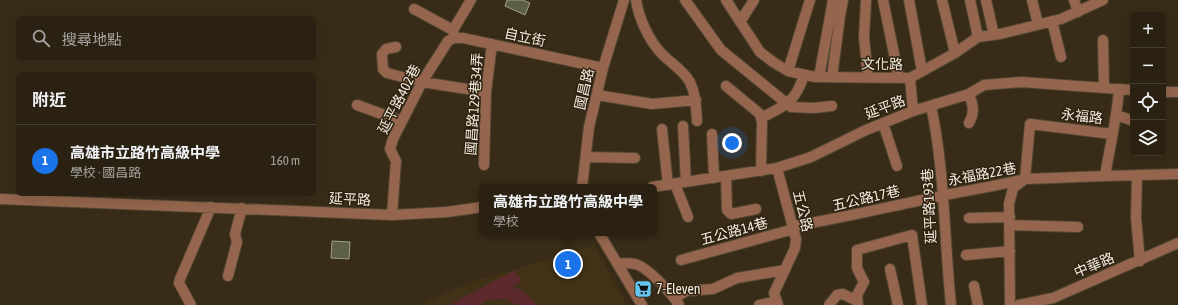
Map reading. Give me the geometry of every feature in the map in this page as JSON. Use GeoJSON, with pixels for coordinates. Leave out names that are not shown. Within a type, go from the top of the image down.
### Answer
{"type":"FeatureCollection","features":[{"type":"Feature","properties":{"kind":"street"},"geometry":{"type":"LineString","coordinates":[[454,34],[471,0]]}},
{"type":"Feature","properties":{"kind":"street","name":"國昌路"},"geometry":{"type":"LineString","coordinates":[[582,184],[589,127],[603,68],[624,0]]}},
{"type":"Feature","properties":{"kind":"street"},"geometry":{"type":"LineString","coordinates":[[636,0],[638,13],[662,54],[689,80],[696,100],[697,121]]}},
{"type":"Feature","properties":{"kind":"street"},"geometry":{"type":"LineString","coordinates":[[685,0],[721,50],[791,107],[814,108],[832,106]]}},
{"type":"Feature","properties":{"kind":"street","name":"文化路"},"geometry":{"type":"LineString","coordinates":[[726,0],[760,52],[788,71],[819,77],[868,78],[910,78],[955,53],[978,37],[994,35],[1052,21],[1078,12],[1103,0]]}},
{"type":"Feature","properties":{"kind":"street"},"geometry":{"type":"LineString","coordinates":[[740,22],[754,0]]}},
{"type":"Feature","properties":{"kind":"street"},"geometry":{"type":"LineString","coordinates":[[788,71],[810,0]]}},
{"type":"Feature","properties":{"kind":"street"},"geometry":{"type":"LineString","coordinates":[[819,77],[833,0]]}},
{"type":"Feature","properties":{"kind":"street"},"geometry":{"type":"LineString","coordinates":[[832,77],[840,16],[844,0]]}},
{"type":"Feature","properties":{"kind":"street"},"geometry":{"type":"LineString","coordinates":[[866,0],[864,37],[868,78]]}},
{"type":"Feature","properties":{"kind":"street"},"geometry":{"type":"LineString","coordinates":[[884,0],[899,78]]}},
{"type":"Feature","properties":{"kind":"street"},"geometry":{"type":"LineString","coordinates":[[909,0],[922,71]]}},
{"type":"Feature","properties":{"kind":"street"},"geometry":{"type":"LineString","coordinates":[[942,0],[955,53]]}},
{"type":"Feature","properties":{"kind":"street"},"geometry":{"type":"LineString","coordinates":[[970,0],[978,37]]}},
{"type":"Feature","properties":{"kind":"street"},"geometry":{"type":"LineString","coordinates":[[986,0],[994,35]]}},
{"type":"Feature","properties":{"kind":"street"},"geometry":{"type":"LineString","coordinates":[[1032,0],[1038,24]]}},
{"type":"Feature","properties":{"kind":"street"},"geometry":{"type":"LineString","coordinates":[[1074,0],[1078,12]]}},
{"type":"Feature","properties":{"kind":"street","name":"自立街"},"geometry":{"type":"LineString","coordinates":[[414,9],[454,34],[492,44],[603,68]]}},
{"type":"Feature","properties":{"kind":"street"},"geometry":{"type":"LineString","coordinates":[[1052,21],[1061,57]]}},
{"type":"Feature","properties":{"kind":"street","name":"延平路402巷"},"geometry":{"type":"LineString","coordinates":[[392,215],[396,161],[390,149],[401,121],[422,82],[454,34]]}},
{"type":"Feature","properties":{"kind":"street"},"geometry":{"type":"LineString","coordinates":[[1103,40],[1104,87]]}},
{"type":"Feature","properties":{"kind":"street","name":"國昌路129巷34弄"},"geometry":{"type":"LineString","coordinates":[[484,165],[486,92],[492,44]]}},
{"type":"Feature","properties":{"kind":"street"},"geometry":{"type":"LineString","coordinates":[[396,47],[386,49],[382,54],[383,69],[387,73],[422,82],[486,92]]}},
{"type":"Feature","properties":{"kind":"street"},"geometry":{"type":"LineString","coordinates":[[761,118],[787,104],[799,92],[804,75]]}},
{"type":"Feature","properties":{"kind":"street"},"geometry":{"type":"LineString","coordinates":[[910,78],[913,111]]}},
{"type":"Feature","properties":{"kind":"street","name":"延平路"},"geometry":{"type":"LineString","coordinates":[[657,186],[777,168],[811,157],[883,123],[913,111],[969,94],[984,85],[1007,82],[1130,90]]}},
{"type":"Feature","properties":{"kind":"street"},"geometry":{"type":"LineString","coordinates":[[726,86],[760,114],[761,171]]}},
{"type":"Feature","properties":{"kind":"street"},"geometry":{"type":"LineString","coordinates":[[1112,134],[1117,114],[1120,88]]}},
{"type":"Feature","properties":{"kind":"street"},"geometry":{"type":"LineString","coordinates":[[1166,92],[1178,92]]}},
{"type":"Feature","properties":{"kind":"street"},"geometry":{"type":"LineString","coordinates":[[969,94],[973,111],[972,118],[969,123]]}},
{"type":"Feature","properties":{"kind":"street"},"geometry":{"type":"LineString","coordinates":[[597,95],[652,104],[696,100]]}},
{"type":"Feature","properties":{"kind":"street"},"geometry":{"type":"LineString","coordinates":[[357,106],[401,121]]}},
{"type":"Feature","properties":{"kind":"street","name":"延平路193巷"},"geometry":{"type":"LineString","coordinates":[[931,106],[937,134],[944,195],[946,257],[951,305]]}},
{"type":"Feature","properties":{"kind":"street"},"geometry":{"type":"LineString","coordinates":[[1117,114],[1131,120]]}},
{"type":"Feature","properties":{"kind":"street"},"geometry":{"type":"LineString","coordinates":[[883,123],[897,166]]}},
{"type":"Feature","properties":{"kind":"street","name":"永福路"},"geometry":{"type":"LineString","coordinates":[[1025,179],[1030,124],[1112,134],[1105,176]]}},
{"type":"Feature","properties":{"kind":"street"},"geometry":{"type":"LineString","coordinates":[[683,126],[686,182]]}},
{"type":"Feature","properties":{"kind":"street"},"geometry":{"type":"LineString","coordinates":[[662,129],[671,184],[688,217]]}},
{"type":"Feature","properties":{"kind":"street"},"geometry":{"type":"LineString","coordinates":[[712,134],[714,178]]}},
{"type":"Feature","properties":{"kind":"street"},"geometry":{"type":"LineString","coordinates":[[586,157],[636,158]]}},
{"type":"Feature","properties":{"kind":"street","name":"五公路"},"geometry":{"type":"LineString","coordinates":[[777,168],[796,239],[795,248],[774,293],[777,303]]}},
{"type":"Feature","properties":{"kind":"street"},"geometry":{"type":"LineString","coordinates":[[1010,305],[1010,204],[1013,188],[1025,179],[1178,174]]}},
{"type":"Feature","properties":{"kind":"street"},"geometry":{"type":"LineString","coordinates":[[1137,175],[1136,212],[1140,261]]}},
{"type":"Feature","properties":{"kind":"street"},"geometry":{"type":"LineString","coordinates":[[726,176],[727,210],[731,214],[756,209]]}},
{"type":"Feature","properties":{"kind":"street","name":"永福路22巷"},"geometry":{"type":"LineString","coordinates":[[944,195],[995,187],[1025,179]]}},
{"type":"Feature","properties":{"kind":"street","name":"五公路17巷"},"geometry":{"type":"LineString","coordinates":[[794,228],[841,219],[944,195]]}},
{"type":"Feature","properties":{"kind":"street","name":"延平路"},"geometry":{"type":"LineString","coordinates":[[0,199],[392,215],[447,212],[479,207]]}},
{"type":"Feature","properties":{"kind":"street"},"geometry":{"type":"LineString","coordinates":[[191,305],[179,283],[211,207]]}},
{"type":"Feature","properties":{"kind":"street"},"geometry":{"type":"LineString","coordinates":[[228,276],[237,242],[235,234],[242,208]]}},
{"type":"Feature","properties":{"kind":"street"},"geometry":{"type":"LineString","coordinates":[[969,218],[1078,227]]}},
{"type":"Feature","properties":{"kind":"street","name":"五公路14巷"},"geometry":{"type":"LineString","coordinates":[[681,260],[794,228]]}},
{"type":"Feature","properties":{"kind":"street"},"geometry":{"type":"LineString","coordinates":[[858,303],[857,295],[864,282],[857,268],[857,250],[912,235],[922,305]]}},
{"type":"Feature","properties":{"kind":"street"},"geometry":{"type":"LineString","coordinates":[[601,236],[642,305]]}},
{"type":"Feature","properties":{"kind":"street","name":"中華路"},"geometry":{"type":"LineString","coordinates":[[1019,305],[1053,298],[1178,243]]}},
{"type":"Feature","properties":{"kind":"street"},"geometry":{"type":"LineString","coordinates":[[966,255],[1010,251]]}},
{"type":"Feature","properties":{"kind":"street"},"geometry":{"type":"LineString","coordinates":[[618,263],[636,264],[645,269],[677,302],[686,291],[713,289],[737,278],[785,270]]}},
{"type":"Feature","properties":{"kind":"street"},"geometry":{"type":"LineString","coordinates":[[890,269],[898,305]]}},
{"type":"Feature","properties":{"kind":"street"},"geometry":{"type":"LineString","coordinates":[[974,286],[978,305]]}},
{"type":"Feature","properties":{"kind":"street"},"geometry":{"type":"LineString","coordinates":[[829,305],[837,296],[843,294],[858,303]]}},
{"type":"Feature","properties":{"kind":"street"},"geometry":{"type":"LineString","coordinates":[[759,305],[777,303]]}},
{"type":"Feature","properties":{"kind":"shaded area"},"geometry":{"type":"Polygon","coordinates":[[[594,245],[627,305],[420,305],[469,283],[594,245]]]}},
{"type":"Feature","properties":{"kind":"shaded area"},"geometry":{"type":"Polygon","coordinates":[[[515,270],[522,281],[513,287],[525,292],[537,305],[517,305],[506,299],[497,299],[488,300],[479,305],[449,305],[515,270]]]}},
{"type":"Feature","properties":{"kind":"building"},"geometry":{"type":"Polygon","coordinates":[[[507,0],[523,0],[530,3],[525,15],[505,6],[507,0]]]}},
{"type":"Feature","properties":{"kind":"building"},"geometry":{"type":"Polygon","coordinates":[[[332,241],[350,242],[349,259],[331,258],[332,241]]]}},
{"type":"Feature","properties":{"kind":"place","name":"高雄市立路竹高級中學"},"geometry":{"type":"Point","coordinates":[568,264]}},
{"type":"Feature","properties":{"kind":"place","name":"7-Eleven"},"geometry":{"type":"Point","coordinates":[643,289]}}]}
